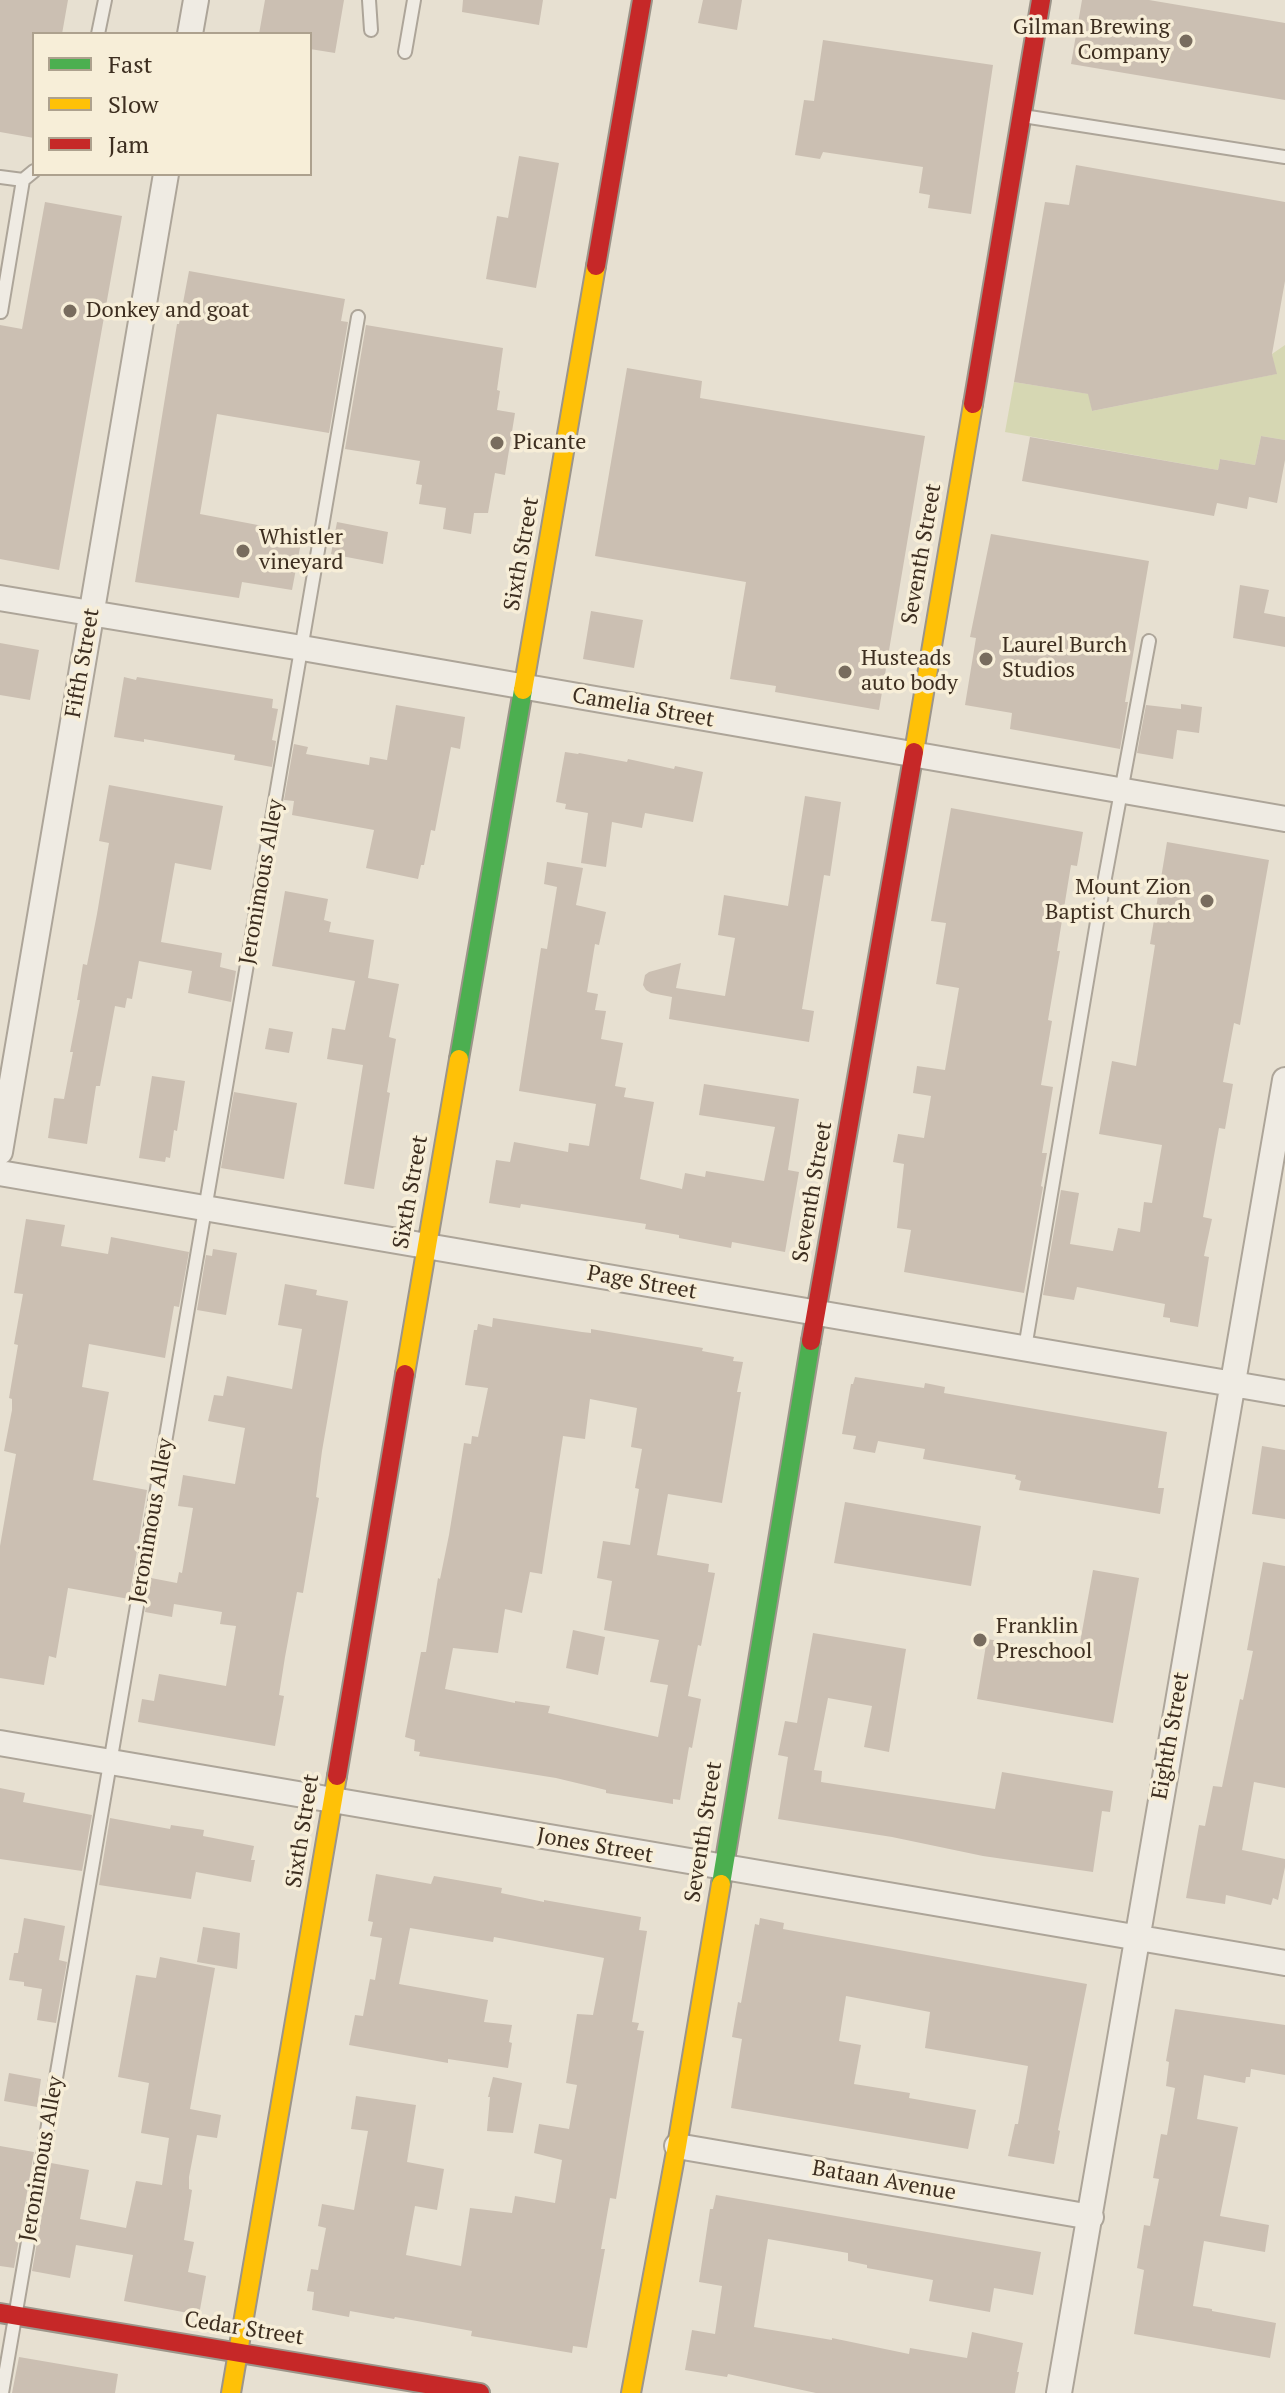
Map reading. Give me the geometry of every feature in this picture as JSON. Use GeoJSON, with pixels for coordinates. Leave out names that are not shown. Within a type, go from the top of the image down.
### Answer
{"type":"FeatureCollection","features":[{"type":"Feature","properties":{"kind":"street"},"geometry":{"type":"LineString","coordinates":[[190,32],[196,0]]}},
{"type":"Feature","properties":{"kind":"street","name":"Sixth Street"},"geometry":{"type":"LineString","coordinates":[[231,2393],[642,0]]}},
{"type":"Feature","properties":{"kind":"street","name":"Seventh Street"},"geometry":{"type":"LineString","coordinates":[[631,2393],[677,2146],[1041,0]]}},
{"type":"Feature","properties":{"kind":"street","name":"Fifth Street"},"geometry":{"type":"LineString","coordinates":[[0,1152],[166,176]]}},
{"type":"Feature","properties":{"kind":"street","name":"Camelia Street"},"geometry":{"type":"LineString","coordinates":[[0,598],[1285,819]]}},
{"type":"Feature","properties":{"kind":"street","name":"Eighth Street"},"geometry":{"type":"LineString","coordinates":[[1059,2393],[1285,1080]]}},
{"type":"Feature","properties":{"kind":"street","name":"Page Street"},"geometry":{"type":"LineString","coordinates":[[0,1173],[1285,1393]]}},
{"type":"Feature","properties":{"kind":"street","name":"Jones Street"},"geometry":{"type":"LineString","coordinates":[[0,1743],[1285,1963]]}},
{"type":"Feature","properties":{"kind":"street","name":"Bataan Avenue"},"geometry":{"type":"LineString","coordinates":[[677,2146],[1091,2217]]}},
{"type":"Feature","properties":{"kind":"street","name":"Cedar Street"},"geometry":{"type":"LineString","coordinates":[[7,2315],[480,2393]]}},
{"type":"Feature","properties":{"kind":"lane"},"geometry":{"type":"LineString","coordinates":[[98,32],[105,0]]}},
{"type":"Feature","properties":{"kind":"lane"},"geometry":{"type":"LineString","coordinates":[[369,0],[371,30]]}},
{"type":"Feature","properties":{"kind":"lane"},"geometry":{"type":"LineString","coordinates":[[405,52],[414,0]]}},
{"type":"Feature","properties":{"kind":"lane"},"geometry":{"type":"LineString","coordinates":[[1020,115],[1285,157]]}},
{"type":"Feature","properties":{"kind":"lane"},"geometry":{"type":"LineString","coordinates":[[1,312],[23,180],[32,173]]}},
{"type":"Feature","properties":{"kind":"lane"},"geometry":{"type":"LineString","coordinates":[[0,177],[23,180]]}},
{"type":"Feature","properties":{"kind":"lane","name":"Jeronimous Alley"},"geometry":{"type":"LineString","coordinates":[[2,2393],[7,2315],[110,1762],[358,317]]}},
{"type":"Feature","properties":{"kind":"lane"},"geometry":{"type":"LineString","coordinates":[[1025,1348],[1099,910],[1149,641]]}},
{"type":"Feature","properties":{"kind":"green space"},"geometry":{"type":"Polygon","coordinates":[[[1285,345],[1285,440],[1261,436],[1255,465],[1220,459],[1218,470],[1005,432],[1014,382],[1089,394],[1092,411],[1276,374],[1272,354],[1285,345]]]}},
{"type":"Feature","properties":{"kind":"building"},"geometry":{"type":"Polygon","coordinates":[[[0,0],[68,0],[62,32],[32,32],[32,138],[0,132],[0,0]]]}},
{"type":"Feature","properties":{"kind":"building"},"geometry":{"type":"Polygon","coordinates":[[[265,0],[344,0],[335,53],[312,49],[312,32],[259,32],[265,0]]]}},
{"type":"Feature","properties":{"kind":"building"},"geometry":{"type":"Polygon","coordinates":[[[463,0],[543,0],[539,25],[462,12],[463,0]]]}},
{"type":"Feature","properties":{"kind":"building"},"geometry":{"type":"Polygon","coordinates":[[[703,0],[742,0],[737,30],[698,23],[703,0]]]}},
{"type":"Feature","properties":{"kind":"building"},"geometry":{"type":"Polygon","coordinates":[[[1082,0],[1149,0],[1285,23],[1285,100],[1071,64],[1082,0]]]}},
{"type":"Feature","properties":{"kind":"building"},"geometry":{"type":"Polygon","coordinates":[[[823,40],[993,65],[971,214],[928,208],[930,195],[919,193],[923,167],[823,152],[820,159],[795,155],[804,100],[814,101],[823,40]]]}},
{"type":"Feature","properties":{"kind":"building"},"geometry":{"type":"Polygon","coordinates":[[[519,156],[559,163],[536,288],[486,279],[497,216],[508,218],[519,156]]]}},
{"type":"Feature","properties":{"kind":"building"},"geometry":{"type":"Polygon","coordinates":[[[1076,165],[1285,202],[1285,281],[1272,354],[1277,374],[1092,411],[1088,394],[1014,382],[1045,202],[1069,205],[1076,165]]]}},
{"type":"Feature","properties":{"kind":"building"},"geometry":{"type":"Polygon","coordinates":[[[45,202],[122,216],[59,570],[0,559],[0,325],[22,329],[45,202]]]}},
{"type":"Feature","properties":{"kind":"building"},"geometry":{"type":"Polygon","coordinates":[[[189,271],[345,299],[341,321],[348,322],[329,433],[217,414],[200,514],[302,537],[292,590],[242,582],[239,598],[135,582],[177,324],[189,271]]]}},
{"type":"Feature","properties":{"kind":"building"},"geometry":{"type":"Polygon","coordinates":[[[366,325],[503,348],[497,410],[515,413],[505,475],[495,473],[488,513],[474,513],[471,534],[443,529],[446,508],[419,504],[422,485],[416,484],[420,461],[345,449],[366,325]]]}},
{"type":"Feature","properties":{"kind":"building"},"geometry":{"type":"Polygon","coordinates":[[[627,368],[702,381],[700,398],[925,436],[879,710],[775,692],[776,686],[730,679],[746,582],[595,556],[627,368]]]}},
{"type":"Feature","properties":{"kind":"building"},"geometry":{"type":"Polygon","coordinates":[[[1261,436],[1285,440],[1285,460],[1277,503],[1249,497],[1247,509],[1217,503],[1214,516],[1022,481],[1030,437],[1218,470],[1220,459],[1255,465],[1261,436]]]}},
{"type":"Feature","properties":{"kind":"building"},"geometry":{"type":"Polygon","coordinates":[[[337,522],[388,532],[383,564],[331,554],[337,522]]]}},
{"type":"Feature","properties":{"kind":"building"},"geometry":{"type":"Polygon","coordinates":[[[991,534],[1149,561],[1120,749],[1010,729],[1012,713],[965,705],[976,638],[970,637],[991,534]]]}},
{"type":"Feature","properties":{"kind":"building"},"geometry":{"type":"Polygon","coordinates":[[[1240,585],[1269,590],[1264,613],[1285,617],[1285,647],[1233,638],[1240,585]]]}},
{"type":"Feature","properties":{"kind":"building"},"geometry":{"type":"Polygon","coordinates":[[[591,611],[643,620],[634,668],[583,659],[591,611]]]}},
{"type":"Feature","properties":{"kind":"building"},"geometry":{"type":"Polygon","coordinates":[[[0,643],[39,650],[30,700],[0,695],[0,643]]]}},
{"type":"Feature","properties":{"kind":"building"},"geometry":{"type":"Polygon","coordinates":[[[124,677],[273,699],[272,708],[278,709],[272,740],[276,741],[272,767],[234,760],[235,755],[144,739],[144,742],[114,737],[124,677]]]}},
{"type":"Feature","properties":{"kind":"building"},"geometry":{"type":"Polygon","coordinates":[[[1181,704],[1202,707],[1199,733],[1177,730],[1173,759],[1137,753],[1146,705],[1181,709],[1181,704]]]}},
{"type":"Feature","properties":{"kind":"building"},"geometry":{"type":"Polygon","coordinates":[[[396,705],[465,717],[460,749],[451,747],[435,831],[431,830],[418,879],[366,868],[374,830],[292,815],[294,801],[284,800],[294,744],[308,747],[306,754],[369,765],[370,757],[387,760],[396,705]]]}},
{"type":"Feature","properties":{"kind":"building"},"geometry":{"type":"Polygon","coordinates":[[[565,752],[703,772],[693,822],[645,813],[642,828],[612,822],[606,867],[581,863],[588,813],[565,809],[566,804],[556,802],[565,752]]]}},
{"type":"Feature","properties":{"kind":"building"},"geometry":{"type":"Polygon","coordinates":[[[109,785],[223,806],[211,870],[175,863],[161,942],[222,953],[220,967],[236,971],[231,1002],[188,993],[192,971],[139,961],[132,999],[127,998],[125,1008],[115,1006],[100,1086],[96,1086],[87,1144],[48,1138],[54,1098],[64,1099],[83,964],[87,965],[97,914],[109,843],[99,841],[109,785]]]}},
{"type":"Feature","properties":{"kind":"building"},"geometry":{"type":"Polygon","coordinates":[[[805,796],[841,802],[830,876],[824,875],[802,1009],[814,1011],[809,1042],[669,1019],[672,997],[646,990],[643,985],[645,975],[681,963],[676,988],[725,996],[735,938],[718,935],[724,895],[788,906],[805,796]]]}},
{"type":"Feature","properties":{"kind":"building"},"geometry":{"type":"Polygon","coordinates":[[[951,808],[1083,832],[1077,866],[1071,865],[1048,1020],[1052,1021],[1041,1085],[1053,1087],[1042,1153],[1047,1153],[1043,1187],[1024,1293],[904,1272],[911,1230],[897,1228],[904,1164],[893,1162],[898,1134],[924,1138],[931,1096],[913,1093],[917,1066],[945,1070],[959,988],[936,984],[946,923],[931,921],[951,808]]]}},
{"type":"Feature","properties":{"kind":"building"},"geometry":{"type":"Polygon","coordinates":[[[1167,842],[1269,860],[1240,1025],[1234,1023],[1223,1082],[1233,1084],[1225,1129],[1219,1128],[1203,1217],[1212,1219],[1204,1256],[1209,1257],[1198,1327],[1170,1322],[1170,1318],[1163,1317],[1165,1304],[1077,1287],[1074,1300],[1043,1295],[1061,1190],[1079,1193],[1070,1244],[1113,1251],[1118,1228],[1140,1232],[1144,1202],[1152,1203],[1162,1145],[1099,1134],[1112,1061],[1136,1066],[1155,945],[1150,944],[1167,842]]]}},
{"type":"Feature","properties":{"kind":"building"},"geometry":{"type":"Polygon","coordinates":[[[547,862],[583,868],[576,905],[606,912],[599,945],[595,944],[587,992],[598,994],[595,1010],[606,1011],[601,1039],[623,1043],[615,1086],[626,1088],[624,1097],[654,1102],[640,1179],[682,1189],[685,1173],[705,1177],[706,1171],[764,1181],[775,1127],[699,1115],[704,1084],[799,1099],[788,1170],[799,1172],[785,1252],[732,1242],[731,1248],[679,1238],[679,1235],[645,1229],[646,1224],[521,1204],[520,1208],[489,1203],[496,1160],[510,1162],[514,1142],[568,1152],[569,1143],[589,1146],[596,1104],[519,1091],[541,948],[547,949],[557,887],[544,884],[547,862]]]}},
{"type":"Feature","properties":{"kind":"building"},"geometry":{"type":"Polygon","coordinates":[[[285,891],[328,899],[324,920],[331,922],[329,932],[374,940],[368,978],[399,984],[389,1037],[396,1039],[387,1092],[390,1093],[374,1189],[344,1184],[363,1065],[327,1059],[332,1028],[345,1030],[355,981],[272,966],[285,891]]]}},
{"type":"Feature","properties":{"kind":"building"},"geometry":{"type":"Polygon","coordinates":[[[269,1028],[293,1032],[289,1053],[265,1049],[269,1028]]]}},
{"type":"Feature","properties":{"kind":"building"},"geometry":{"type":"Polygon","coordinates":[[[152,1076],[185,1081],[177,1131],[174,1130],[170,1158],[166,1157],[165,1162],[139,1158],[152,1076]]]}},
{"type":"Feature","properties":{"kind":"building"},"geometry":{"type":"Polygon","coordinates":[[[234,1092],[297,1103],[284,1179],[221,1168],[234,1092]]]}},
{"type":"Feature","properties":{"kind":"building"},"geometry":{"type":"Polygon","coordinates":[[[26,1219],[65,1225],[61,1246],[108,1254],[111,1237],[189,1252],[179,1307],[174,1306],[165,1358],[89,1344],[82,1387],[109,1392],[93,1480],[147,1490],[129,1599],[68,1588],[56,1658],[49,1656],[44,1685],[0,1678],[0,1546],[16,1454],[4,1451],[12,1410],[12,1399],[9,1398],[18,1345],[14,1344],[23,1294],[14,1293],[26,1219]]]}},
{"type":"Feature","properties":{"kind":"building"},"geometry":{"type":"Polygon","coordinates":[[[213,1249],[237,1253],[226,1315],[197,1310],[206,1255],[212,1256],[213,1249]]]}},
{"type":"Feature","properties":{"kind":"building"},"geometry":{"type":"Polygon","coordinates":[[[285,1284],[317,1290],[316,1295],[348,1301],[322,1451],[316,1497],[319,1498],[303,1593],[297,1592],[285,1657],[279,1695],[284,1696],[275,1746],[138,1722],[142,1699],[154,1701],[159,1674],[226,1686],[236,1626],[220,1624],[222,1612],[174,1604],[172,1617],[145,1612],[151,1578],[177,1583],[179,1572],[182,1573],[193,1508],[178,1506],[183,1475],[235,1484],[245,1428],[208,1421],[214,1395],[223,1396],[227,1376],[292,1389],[302,1329],[278,1325],[285,1284]]]}},
{"type":"Feature","properties":{"kind":"building"},"geometry":{"type":"Polygon","coordinates":[[[493,1318],[591,1333],[591,1329],[703,1348],[702,1351],[734,1357],[733,1361],[743,1362],[737,1392],[741,1392],[722,1503],[668,1494],[657,1555],[709,1564],[708,1572],[715,1573],[688,1696],[701,1699],[680,1800],[673,1799],[673,1804],[606,1793],[606,1790],[556,1778],[419,1756],[420,1752],[414,1751],[415,1740],[405,1737],[421,1652],[426,1652],[464,1443],[471,1444],[472,1436],[478,1437],[488,1388],[465,1385],[474,1330],[477,1330],[478,1324],[492,1327],[493,1318]],[[590,1399],[585,1439],[563,1436],[542,1574],[530,1572],[522,1613],[505,1609],[498,1653],[453,1648],[445,1689],[515,1703],[550,1706],[548,1713],[658,1737],[668,1685],[650,1682],[659,1640],[604,1630],[612,1581],[597,1578],[603,1541],[630,1545],[642,1449],[631,1447],[637,1408],[590,1399]]]}},
{"type":"Feature","properties":{"kind":"building"},"geometry":{"type":"Polygon","coordinates":[[[855,1377],[924,1388],[925,1383],[945,1387],[944,1393],[1167,1432],[1158,1488],[1164,1488],[1160,1514],[1019,1490],[1021,1481],[1015,1479],[1016,1475],[923,1459],[925,1449],[878,1441],[875,1453],[853,1449],[856,1436],[842,1434],[855,1377]]]}},
{"type":"Feature","properties":{"kind":"building"},"geometry":{"type":"Polygon","coordinates":[[[1262,1446],[1285,1450],[1285,1519],[1252,1514],[1262,1446]]]}},
{"type":"Feature","properties":{"kind":"building"},"geometry":{"type":"Polygon","coordinates":[[[845,1502],[981,1526],[971,1586],[834,1563],[845,1502]]]}},
{"type":"Feature","properties":{"kind":"building"},"geometry":{"type":"Polygon","coordinates":[[[1263,1562],[1285,1566],[1285,1788],[1254,1782],[1242,1850],[1285,1859],[1278,1900],[1273,1898],[1271,1905],[1226,1895],[1225,1904],[1186,1898],[1199,1825],[1205,1826],[1213,1786],[1222,1787],[1240,1699],[1243,1700],[1253,1651],[1247,1650],[1263,1562]]]}},
{"type":"Feature","properties":{"kind":"building"},"geometry":{"type":"Polygon","coordinates":[[[1093,1570],[1139,1578],[1113,1723],[977,1699],[987,1639],[1078,1654],[1093,1570]]]}},
{"type":"Feature","properties":{"kind":"building"},"geometry":{"type":"Polygon","coordinates":[[[573,1630],[605,1637],[598,1675],[566,1668],[573,1630]]]}},
{"type":"Feature","properties":{"kind":"building"},"geometry":{"type":"Polygon","coordinates":[[[813,1633],[906,1649],[889,1752],[864,1747],[872,1706],[828,1698],[814,1770],[822,1771],[821,1782],[995,1809],[1002,1772],[1113,1791],[1110,1812],[1102,1811],[1093,1872],[983,1856],[892,1837],[778,1819],[788,1757],[778,1755],[785,1721],[797,1723],[813,1633]]]}},
{"type":"Feature","properties":{"kind":"building"},"geometry":{"type":"Polygon","coordinates":[[[0,1788],[25,1793],[23,1802],[92,1815],[82,1871],[0,1859],[0,1788]]]}},
{"type":"Feature","properties":{"kind":"building"},"geometry":{"type":"Polygon","coordinates":[[[110,1818],[170,1829],[171,1825],[204,1830],[203,1836],[254,1846],[251,1882],[196,1872],[191,1899],[99,1885],[110,1818]]]}},
{"type":"Feature","properties":{"kind":"building"},"geometry":{"type":"Polygon","coordinates":[[[376,1874],[431,1884],[434,1876],[502,1888],[501,1893],[544,1902],[641,1917],[639,1930],[647,1931],[632,2022],[639,2023],[637,2030],[644,2031],[616,2199],[610,2198],[601,2249],[605,2249],[587,2348],[573,2346],[572,2353],[471,2336],[472,2331],[395,2317],[350,2311],[349,2317],[312,2310],[314,2292],[307,2291],[311,2269],[318,2270],[326,2228],[318,2226],[322,2204],[354,2210],[368,2131],[351,2129],[356,2096],[416,2105],[407,2162],[444,2169],[437,2210],[415,2206],[406,2255],[461,2266],[470,2208],[512,2213],[515,2196],[555,2203],[562,2160],[534,2153],[539,2124],[569,2129],[577,2085],[566,2083],[577,2014],[593,2015],[604,1958],[494,1937],[493,1942],[410,1928],[399,1984],[488,2000],[484,2022],[512,2025],[508,2068],[448,2059],[448,2063],[349,2045],[355,2015],[363,2016],[370,1979],[375,1980],[382,1938],[370,1936],[373,1922],[368,1921],[376,1874]]]}},
{"type":"Feature","properties":{"kind":"building"},"geometry":{"type":"Polygon","coordinates":[[[24,1918],[65,1926],[59,1960],[67,1962],[56,2023],[37,2020],[42,1989],[9,1980],[24,1918]]]}},
{"type":"Feature","properties":{"kind":"building"},"geometry":{"type":"Polygon","coordinates":[[[760,1918],[784,1923],[783,1929],[1087,1984],[1054,2164],[1008,2156],[1015,2124],[1018,2124],[1028,2066],[925,2048],[930,2012],[846,1996],[839,2041],[861,2045],[854,2084],[910,2093],[909,2098],[976,2110],[968,2149],[731,2108],[742,2039],[732,2037],[755,1924],[759,1925],[760,1918]]]}},
{"type":"Feature","properties":{"kind":"building"},"geometry":{"type":"Polygon","coordinates":[[[203,1927],[240,1933],[237,1969],[197,1962],[203,1927]]]}},
{"type":"Feature","properties":{"kind":"building"},"geometry":{"type":"Polygon","coordinates":[[[160,1957],[215,1968],[190,2109],[221,2115],[217,2138],[197,2135],[189,2177],[189,2189],[192,2190],[184,2240],[194,2242],[188,2272],[206,2276],[199,2315],[124,2301],[133,2255],[76,2245],[70,2278],[32,2271],[51,2163],[89,2170],[80,2219],[126,2228],[136,2181],[162,2185],[169,2138],[141,2133],[149,2083],[118,2077],[136,1975],[156,1978],[160,1957]]]}},
{"type":"Feature","properties":{"kind":"building"},"geometry":{"type":"Polygon","coordinates":[[[1175,2009],[1285,2025],[1285,2075],[1251,2069],[1245,2083],[1204,2075],[1197,2119],[1238,2127],[1220,2216],[1269,2225],[1265,2252],[1204,2241],[1193,2306],[1276,2323],[1270,2358],[1134,2334],[1144,2270],[1137,2268],[1144,2225],[1150,2226],[1159,2179],[1153,2178],[1161,2134],[1167,2135],[1175,2088],[1166,2086],[1169,2062],[1166,2061],[1175,2009]]]}},
{"type":"Feature","properties":{"kind":"building"},"geometry":{"type":"Polygon","coordinates":[[[9,2073],[41,2079],[37,2107],[4,2101],[9,2073]]]}},
{"type":"Feature","properties":{"kind":"building"},"geometry":{"type":"Polygon","coordinates":[[[493,2077],[522,2083],[513,2133],[487,2131],[488,2097],[493,2077]]]}},
{"type":"Feature","properties":{"kind":"building"},"geometry":{"type":"Polygon","coordinates":[[[0,2146],[34,2152],[14,2268],[0,2266],[0,2146]]]}},
{"type":"Feature","properties":{"kind":"building"},"geometry":{"type":"Polygon","coordinates":[[[716,2195],[1041,2252],[1033,2295],[994,2288],[990,2312],[929,2301],[933,2280],[867,2268],[867,2265],[848,2261],[848,2253],[768,2239],[754,2327],[832,2338],[909,2354],[910,2348],[967,2358],[972,2332],[1023,2343],[1015,2393],[816,2393],[728,2374],[727,2377],[685,2370],[692,2330],[715,2334],[722,2286],[699,2282],[710,2209],[713,2209],[716,2195]]]}},
{"type":"Feature","properties":{"kind":"building"},"geometry":{"type":"Polygon","coordinates":[[[19,2357],[118,2374],[115,2393],[12,2393],[19,2357]]]}},
{"type":"Feature","properties":{"kind":"traffic: fast"},"geometry":{"type":"LineString","coordinates":[[459,1059],[523,690]]}},
{"type":"Feature","properties":{"kind":"traffic: fast"},"geometry":{"type":"LineString","coordinates":[[721,1884],[811,1341]]}},
{"type":"Feature","properties":{"kind":"traffic: slow"},"geometry":{"type":"LineString","coordinates":[[523,690],[596,266]]}},
{"type":"Feature","properties":{"kind":"traffic: slow"},"geometry":{"type":"LineString","coordinates":[[914,752],[973,404]]}},
{"type":"Feature","properties":{"kind":"traffic: slow"},"geometry":{"type":"LineString","coordinates":[[405,1374],[459,1059]]}},
{"type":"Feature","properties":{"kind":"traffic: slow"},"geometry":{"type":"LineString","coordinates":[[231,2393],[337,1776]]}},
{"type":"Feature","properties":{"kind":"traffic: slow"},"geometry":{"type":"LineString","coordinates":[[631,2393],[721,1884]]}},
{"type":"Feature","properties":{"kind":"traffic: jam"},"geometry":{"type":"LineString","coordinates":[[596,266],[642,0]]}},
{"type":"Feature","properties":{"kind":"traffic: jam"},"geometry":{"type":"LineString","coordinates":[[973,404],[1041,0]]}},
{"type":"Feature","properties":{"kind":"traffic: jam"},"geometry":{"type":"LineString","coordinates":[[811,1341],[914,752]]}},
{"type":"Feature","properties":{"kind":"traffic: jam"},"geometry":{"type":"LineString","coordinates":[[337,1776],[405,1374]]}},
{"type":"Feature","properties":{"kind":"traffic: jam"},"geometry":{"type":"LineString","coordinates":[[0,2313],[480,2393]]}},
{"type":"Feature","properties":{"kind":"place","name":"Gilman Brewing Company"},"geometry":{"type":"Point","coordinates":[1186,41]}},
{"type":"Feature","properties":{"kind":"place","name":"Donkey and goat"},"geometry":{"type":"Point","coordinates":[70,311]}},
{"type":"Feature","properties":{"kind":"place","name":"Picante"},"geometry":{"type":"Point","coordinates":[497,443]}},
{"type":"Feature","properties":{"kind":"place","name":"Whistler vineyard"},"geometry":{"type":"Point","coordinates":[243,551]}},
{"type":"Feature","properties":{"kind":"place","name":"Laurel Burch Studios"},"geometry":{"type":"Point","coordinates":[986,659]}},
{"type":"Feature","properties":{"kind":"place","name":"Husteads auto body"},"geometry":{"type":"Point","coordinates":[845,672]}},
{"type":"Feature","properties":{"kind":"place","name":"Mount Zion Baptist Church"},"geometry":{"type":"Point","coordinates":[1207,901]}},
{"type":"Feature","properties":{"kind":"place","name":"Franklin Preschool"},"geometry":{"type":"Point","coordinates":[980,1640]}}]}
